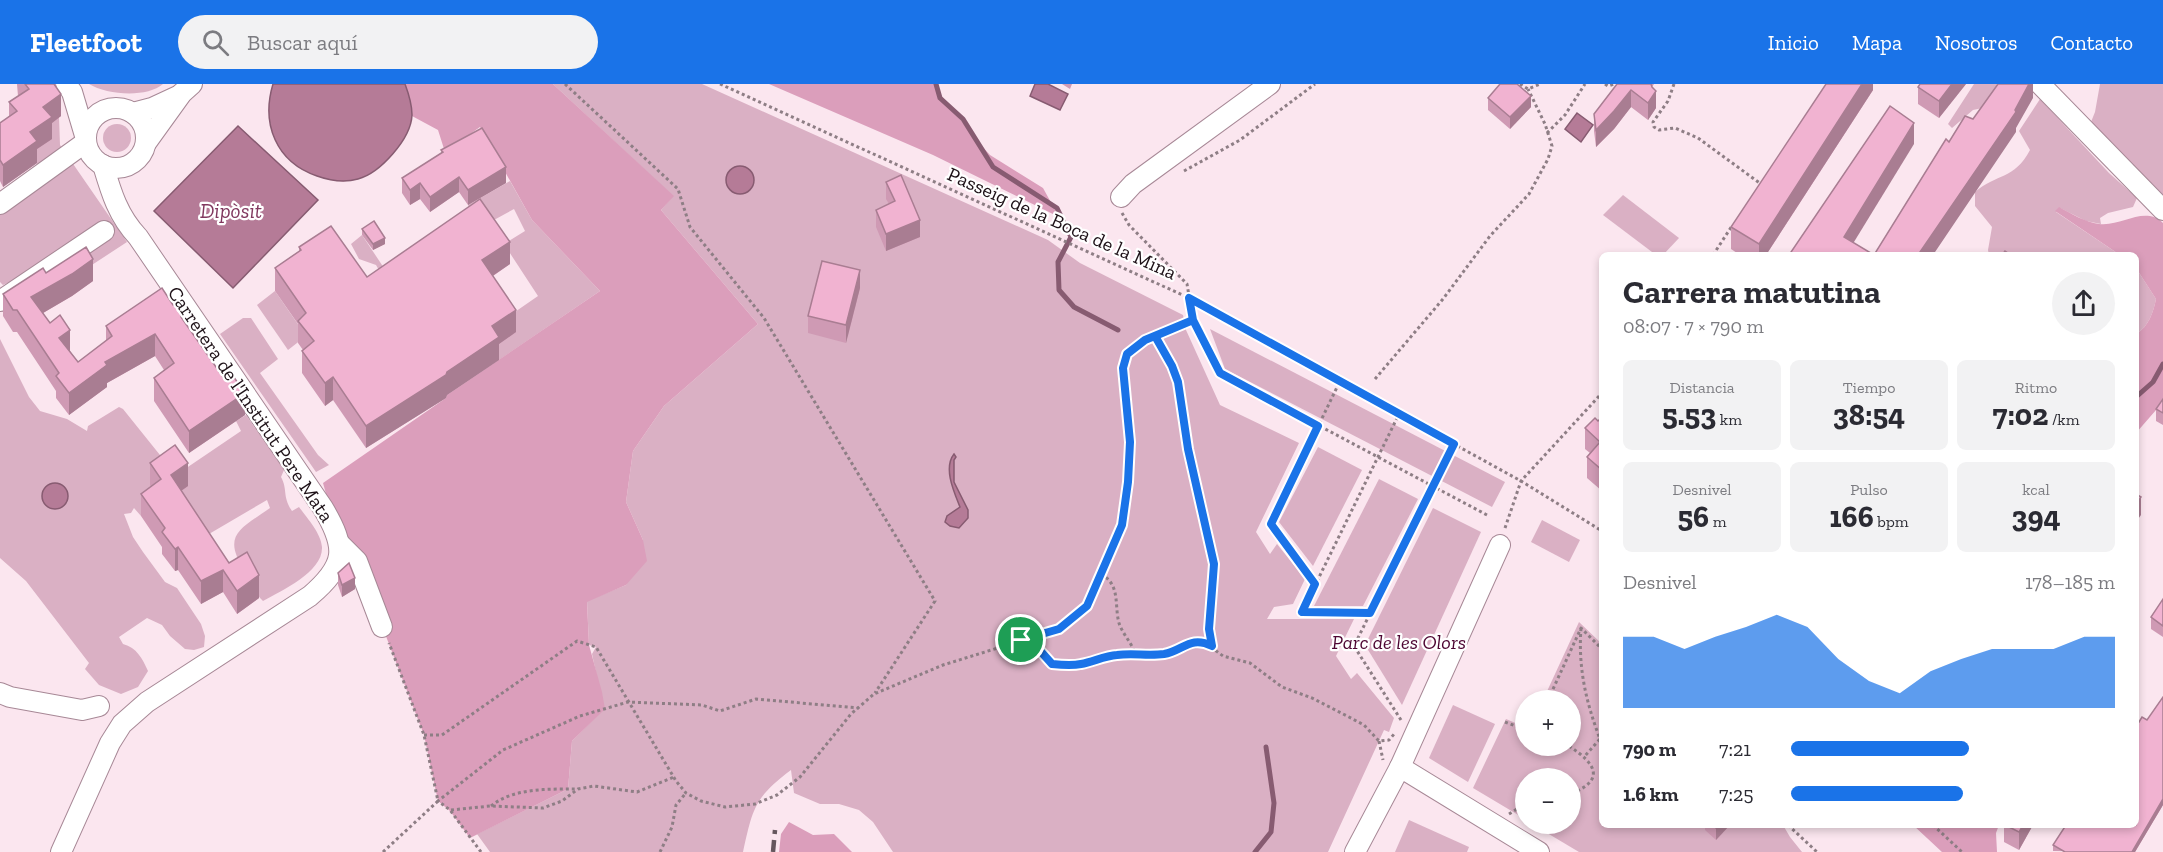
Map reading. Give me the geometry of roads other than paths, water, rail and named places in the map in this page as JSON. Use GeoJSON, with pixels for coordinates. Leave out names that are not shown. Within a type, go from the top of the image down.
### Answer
{"type":"FeatureCollection","features":[{"type":"Feature","properties":{"kind":"street"},"geometry":{"type":"LineString","coordinates":[[1121,197],[1133,184],[1270,84]]}},
{"type":"Feature","properties":{"kind":"street"},"geometry":{"type":"LineString","coordinates":[[2040,84],[2163,210]]}},
{"type":"Feature","properties":{"kind":"street"},"geometry":{"type":"LineString","coordinates":[[69,88],[109,109]]}},
{"type":"Feature","properties":{"kind":"street"},"geometry":{"type":"LineString","coordinates":[[69,88],[94,159],[103,165],[116,168],[129,165],[142,154],[146,143],[187,89]]}},
{"type":"Feature","properties":{"kind":"street"},"geometry":{"type":"LineString","coordinates":[[133,113],[152,108],[187,89]]}},
{"type":"Feature","properties":{"kind":"street"},"geometry":{"type":"LineString","coordinates":[[0,204],[86,140],[92,120],[109,109],[121,108],[133,113],[145,128],[146,143]]}},
{"type":"Feature","properties":{"kind":"street","name":"Carretera de l'Institut Pere Mata"},"geometry":{"type":"LineString","coordinates":[[61,852],[122,724],[147,702],[310,596],[327,581],[334,569],[339,556],[340,544],[336,531],[323,508],[138,237],[130,229],[113,201],[103,165]]}},
{"type":"Feature","properties":{"kind":"street","name":"Carretera de l'Institut Pere Mata"},"geometry":{"type":"LineString","coordinates":[[129,165],[123,189],[138,237]]}},
{"type":"Feature","properties":{"kind":"street"},"geometry":{"type":"LineString","coordinates":[[0,301],[104,231]]}},
{"type":"Feature","properties":{"kind":"street"},"geometry":{"type":"LineString","coordinates":[[340,544],[357,561],[382,627]]}},
{"type":"Feature","properties":{"kind":"street"},"geometry":{"type":"LineString","coordinates":[[1355,852],[1391,765],[1500,545]]}},
{"type":"Feature","properties":{"kind":"street"},"geometry":{"type":"LineString","coordinates":[[0,693],[10,697],[82,710],[99,706]]}},
{"type":"Feature","properties":{"kind":"street"},"geometry":{"type":"LineString","coordinates":[[1391,765],[1522,846],[1539,852]]}},
{"type":"Feature","properties":{"kind":"water","name":"Dipòsit"},"geometry":{"type":"Polygon","coordinates":[[[273,84],[405,84],[412,115],[410,124],[393,154],[367,176],[348,181],[322,178],[303,170],[291,161],[275,140],[269,113],[273,84]]]}},
{"type":"Feature","properties":{"kind":"water"},"geometry":{"type":"Polygon","coordinates":[[[1035,84],[1048,84],[1068,94],[1060,110],[1030,96],[1035,84]]]}},
{"type":"Feature","properties":{"kind":"water"},"geometry":{"type":"Polygon","coordinates":[[[1577,113],[1593,125],[1581,142],[1565,129],[1577,113]]]}},
{"type":"Feature","properties":{"kind":"water","name":"Dipòsit"},"geometry":{"type":"Polygon","coordinates":[[[238,126],[318,200],[233,288],[154,211],[238,126]]]}},
{"type":"Feature","properties":{"kind":"water"},"geometry":{"type":"Polygon","coordinates":[[[740,166],[750,170],[754,180],[750,190],[740,194],[730,190],[726,180],[730,170],[740,166]]]}},
{"type":"Feature","properties":{"kind":"water"},"geometry":{"type":"Polygon","coordinates":[[[954,454],[956,457],[954,482],[968,510],[968,518],[959,528],[945,522],[947,516],[960,507],[949,473],[954,454]]]}},
{"type":"Feature","properties":{"kind":"water"},"geometry":{"type":"Polygon","coordinates":[[[55,483],[64,487],[68,496],[64,505],[55,509],[46,505],[42,496],[46,487],[55,483]]]}},
{"type":"Feature","properties":{"kind":"waterway"},"geometry":{"type":"LineString","coordinates":[[936,84],[940,98],[963,119],[993,167],[1057,208],[1071,237],[1058,262],[1059,290],[1074,307],[1118,330]]}},
{"type":"Feature","properties":{"kind":"waterway"},"geometry":{"type":"LineString","coordinates":[[2139,394],[2153,382],[2163,364]]}},
{"type":"Feature","properties":{"kind":"waterway"},"geometry":{"type":"LineString","coordinates":[[1255,852],[1271,832],[1274,803],[1266,747]]}},
{"type":"Feature","properties":{"kind":"railway"},"geometry":{"type":"LineString","coordinates":[[773,852],[775,830]]}},
{"type":"Feature","properties":{"kind":"park label","name":"Parc de les Olors"},"geometry":{"type":"Point","coordinates":[1399,642]}}]}
